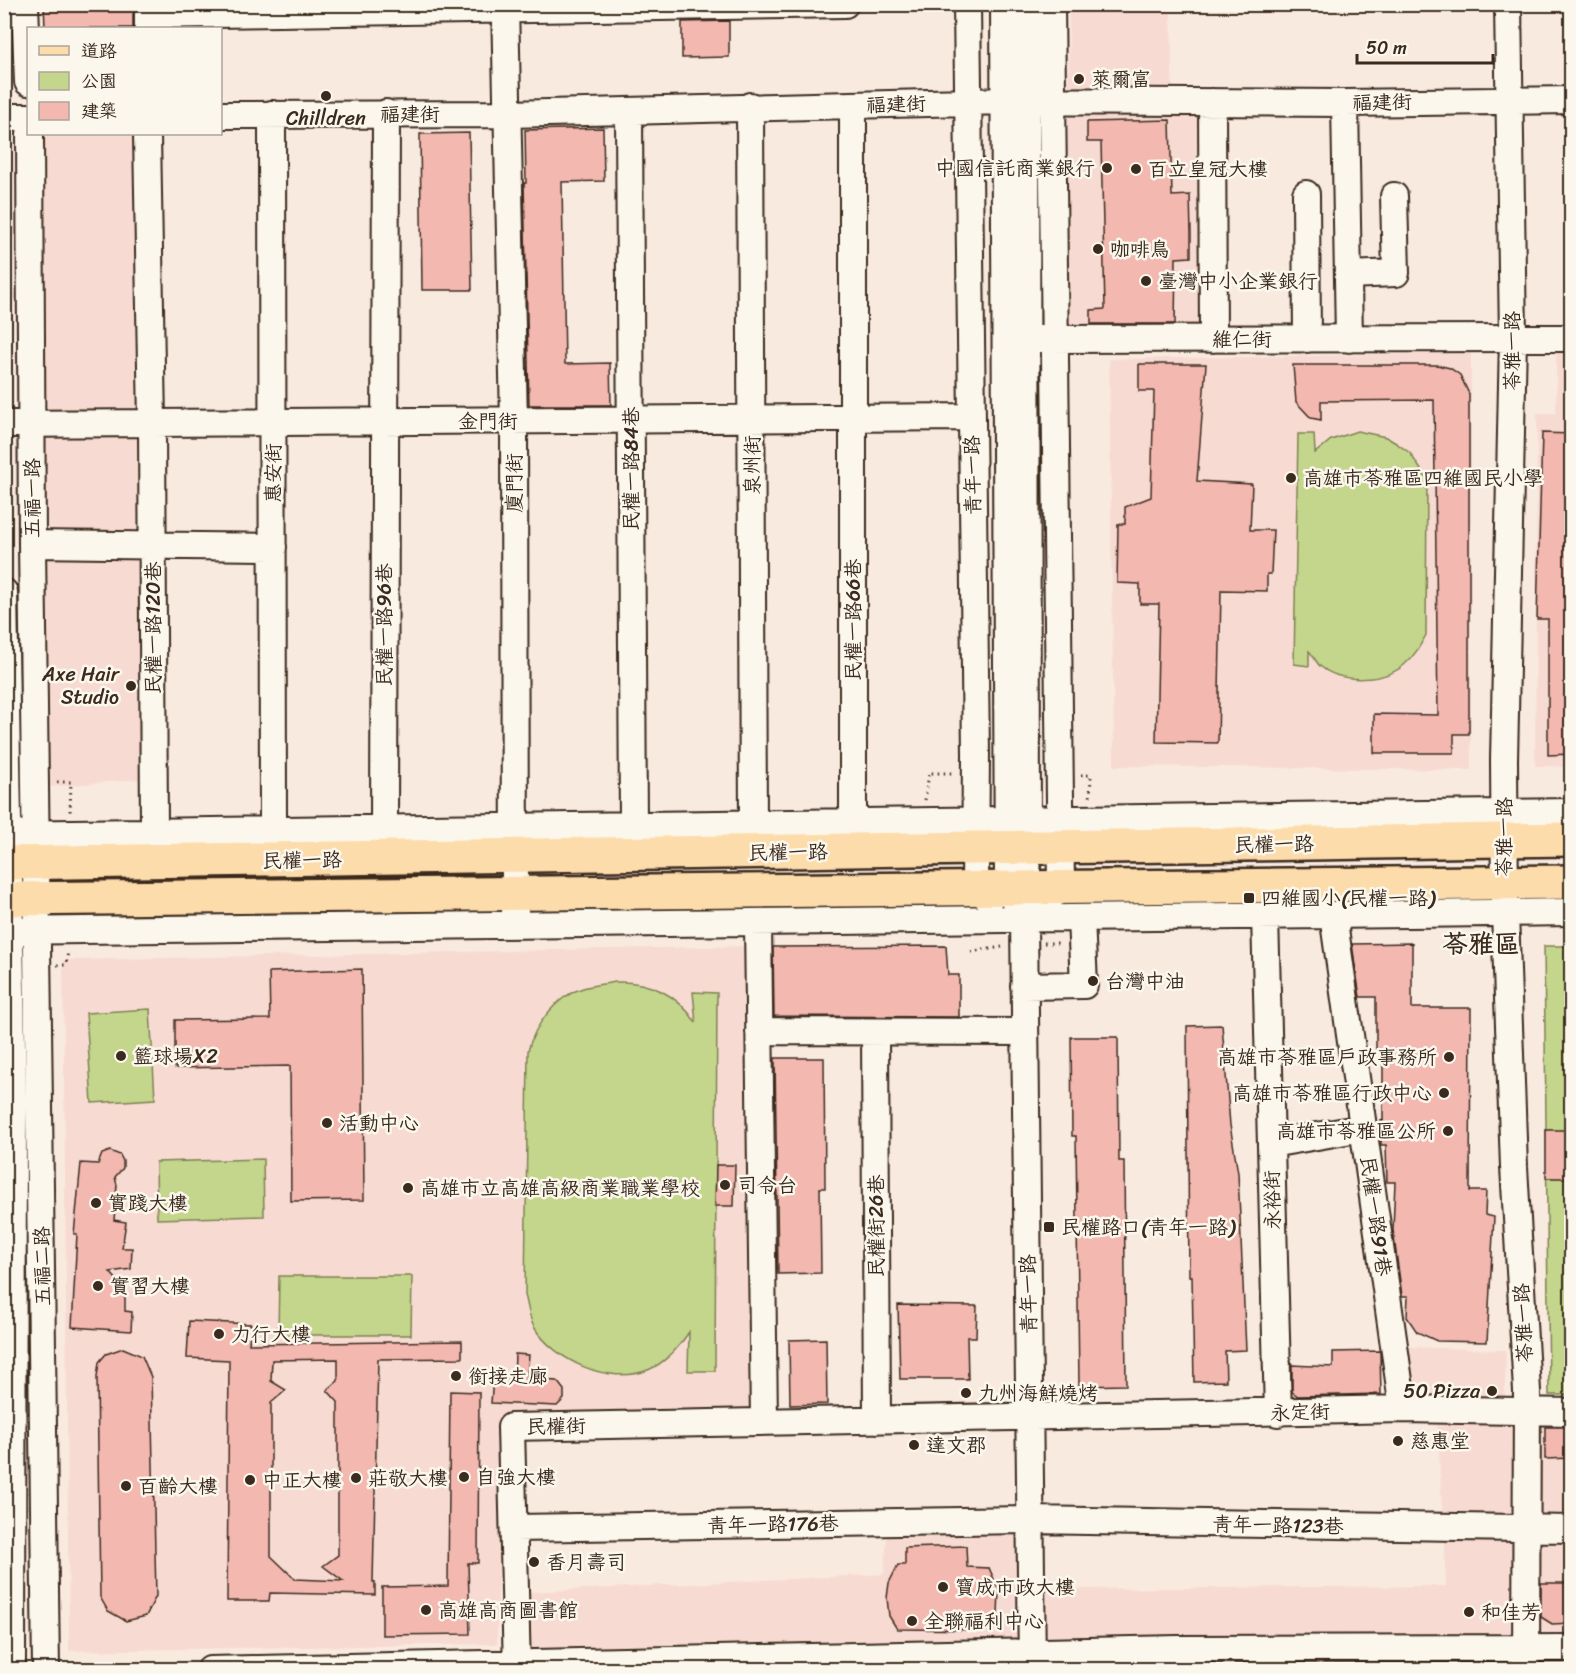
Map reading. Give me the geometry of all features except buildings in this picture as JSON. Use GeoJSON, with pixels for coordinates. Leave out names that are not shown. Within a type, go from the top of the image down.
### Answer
{"type":"FeatureCollection","features":[{"type":"Feature","properties":{"kind":"main road","name":"民權一路"},"geometry":{"type":"LineString","coordinates":[[16,849],[1505,825],[1572,839]]}},
{"type":"Feature","properties":{"kind":"main road","name":"民權一路"},"geometry":{"type":"LineString","coordinates":[[22,907],[515,891],[975,889],[1020,899],[1061,888],[1505,898],[1572,882]]}},
{"type":"Feature","properties":{"kind":"street"},"geometry":{"type":"LineString","coordinates":[[25,4],[27,56]]}},
{"type":"Feature","properties":{"kind":"street"},"geometry":{"type":"LineString","coordinates":[[148,27],[148,15],[506,7],[845,4]]}},
{"type":"Feature","properties":{"kind":"street","name":"青年一路"},"geometry":{"type":"LineString","coordinates":[[967,4],[970,102],[975,889]]}},
{"type":"Feature","properties":{"kind":"street","name":"青年一路"},"geometry":{"type":"LineString","coordinates":[[1004,4],[1016,101]]}},
{"type":"Feature","properties":{"kind":"street","name":"青年一路"},"geometry":{"type":"LineString","coordinates":[[1026,4],[1016,101],[1016,339],[1018,834],[1025,1032],[1032,1661]]}},
{"type":"Feature","properties":{"kind":"street"},"geometry":{"type":"LineString","coordinates":[[1051,4],[1061,888]]}},
{"type":"Feature","properties":{"kind":"street","name":"苓雅一路"},"geometry":{"type":"LineString","coordinates":[[1508,4],[1513,338],[1505,898],[1514,1174],[1527,1411],[1526,1659]]}},
{"type":"Feature","properties":{"kind":"street","name":"廈門街"},"geometry":{"type":"LineString","coordinates":[[506,7],[514,421],[515,925]]}},
{"type":"Feature","properties":{"kind":"street","name":"福建街"},"geometry":{"type":"LineString","coordinates":[[222,115],[629,112],[750,106],[1016,101],[1345,103],[1509,99],[1572,100]]}},
{"type":"Feature","properties":{"kind":"street"},"geometry":{"type":"LineString","coordinates":[[1212,102],[1213,339]]}},
{"type":"Feature","properties":{"kind":"street"},"geometry":{"type":"LineString","coordinates":[[1345,103],[1350,339]]}},
{"type":"Feature","properties":{"kind":"street","name":"民權一路66巷"},"geometry":{"type":"LineString","coordinates":[[853,105],[853,822]]}},
{"type":"Feature","properties":{"kind":"street","name":"泉州街"},"geometry":{"type":"LineString","coordinates":[[750,106],[753,824]]}},
{"type":"Feature","properties":{"kind":"street","name":"民權一路84巷"},"geometry":{"type":"LineString","coordinates":[[629,112],[633,825]]}},
{"type":"Feature","properties":{"kind":"street","name":"民權一路96巷"},"geometry":{"type":"LineString","coordinates":[[384,829],[386,113]]}},
{"type":"Feature","properties":{"kind":"street","name":"惠安街"},"geometry":{"type":"LineString","coordinates":[[272,114],[273,831]]}},
{"type":"Feature","properties":{"kind":"street"},"geometry":{"type":"LineString","coordinates":[[4,117],[27,117]]}},
{"type":"Feature","properties":{"kind":"street","name":"五福一路"},"geometry":{"type":"LineString","coordinates":[[16,849],[32,544],[30,135]]}},
{"type":"Feature","properties":{"kind":"street","name":"民權一路120巷"},"geometry":{"type":"LineString","coordinates":[[147,135],[152,423],[154,832]]}},
{"type":"Feature","properties":{"kind":"street"},"geometry":{"type":"LineString","coordinates":[[1306,194],[1307,339]]}},
{"type":"Feature","properties":{"kind":"street"},"geometry":{"type":"LineString","coordinates":[[1348,275],[1396,273],[1394,196]]}},
{"type":"Feature","properties":{"kind":"street","name":"維仁街"},"geometry":{"type":"LineString","coordinates":[[971,339],[1572,338]]}},
{"type":"Feature","properties":{"kind":"street","name":"金門街"},"geometry":{"type":"LineString","coordinates":[[4,424],[972,417]]}},
{"type":"Feature","properties":{"kind":"street"},"geometry":{"type":"LineString","coordinates":[[32,544],[273,547]]}},
{"type":"Feature","properties":{"kind":"street"},"geometry":{"type":"LineString","coordinates":[[974,557],[1058,556]]}},
{"type":"Feature","properties":{"kind":"street","name":"五福一路"},"geometry":{"type":"LineString","coordinates":[[4,592],[16,849],[22,907],[7,931]]}},
{"type":"Feature","properties":{"kind":"street","name":"民權一路"},"geometry":{"type":"LineString","coordinates":[[1505,825],[1572,812]]}},
{"type":"Feature","properties":{"kind":"street","name":"民權一路"},"geometry":{"type":"LineString","coordinates":[[16,849],[154,832],[384,829],[514,842],[633,825],[853,822],[975,834]]}},
{"type":"Feature","properties":{"kind":"street","name":"民權一路"},"geometry":{"type":"LineString","coordinates":[[22,907],[515,925],[758,922],[1020,899],[1081,918],[1333,915],[1505,898],[1572,912]]}},
{"type":"Feature","properties":{"kind":"street","name":"五福二路"},"geometry":{"type":"LineString","coordinates":[[22,907],[40,1104],[46,1670]]}},
{"type":"Feature","properties":{"kind":"street","name":"民權一路91巷"},"geometry":{"type":"LineString","coordinates":[[1333,915],[1403,1409]]}},
{"type":"Feature","properties":{"kind":"street","name":"永裕街"},"geometry":{"type":"LineString","coordinates":[[1265,916],[1278,1413]]}},
{"type":"Feature","properties":{"kind":"street"},"geometry":{"type":"LineString","coordinates":[[1024,986],[1084,985],[1081,918]]}},
{"type":"Feature","properties":{"kind":"street"},"geometry":{"type":"LineString","coordinates":[[758,922],[764,1421]]}},
{"type":"Feature","properties":{"kind":"street","name":"五福二路"},"geometry":{"type":"LineString","coordinates":[[7,931],[8,1551],[12,1670]]}},
{"type":"Feature","properties":{"kind":"street"},"geometry":{"type":"LineString","coordinates":[[759,1031],[1025,1032]]}},
{"type":"Feature","properties":{"kind":"street","name":"民權街26巷"},"geometry":{"type":"LineString","coordinates":[[875,1032],[877,1420]]}},
{"type":"Feature","properties":{"kind":"street"},"geometry":{"type":"LineString","coordinates":[[9,1105],[40,1104]]}},
{"type":"Feature","properties":{"kind":"street"},"geometry":{"type":"LineString","coordinates":[[1271,1144],[1363,1128]]}},
{"type":"Feature","properties":{"kind":"street","name":"永定街"},"geometry":{"type":"LineString","coordinates":[[1029,1416],[1403,1409],[1572,1412]]}},
{"type":"Feature","properties":{"kind":"street","name":"民權街"},"geometry":{"type":"LineString","coordinates":[[517,1666],[511,1427],[1029,1416]]}},
{"type":"Feature","properties":{"kind":"street"},"geometry":{"type":"LineString","coordinates":[[8,1433],[44,1432]]}},
{"type":"Feature","properties":{"kind":"street","name":"青年一路123巷"},"geometry":{"type":"LineString","coordinates":[[1030,1520],[1572,1529]]}},
{"type":"Feature","properties":{"kind":"street","name":"青年一路176巷"},"geometry":{"type":"LineString","coordinates":[[515,1528],[1030,1520]]}},
{"type":"Feature","properties":{"kind":"street"},"geometry":{"type":"LineString","coordinates":[[210,1670],[1177,1659],[1526,1659],[1572,1648]]}},
{"type":"Feature","properties":{"kind":"shaded area"},"geometry":{"type":"Polygon","coordinates":[[[1069,5],[1171,5],[1173,112],[1201,113],[1204,333],[1066,326],[1069,5]]]}},
{"type":"Feature","properties":{"kind":"shaded area"},"geometry":{"type":"Polygon","coordinates":[[[43,135],[141,135],[144,779],[49,787],[43,135]]]}},
{"type":"Feature","properties":{"kind":"shaded area"},"geometry":{"type":"Polygon","coordinates":[[[1556,352],[1571,352],[1571,767],[1535,766],[1537,413],[1556,413],[1556,352]]]}},
{"type":"Feature","properties":{"kind":"shaded area","name":"高雄市苓雅區四維國民小學"},"geometry":{"type":"Polygon","coordinates":[[[1471,353],[1471,770],[1114,766],[1109,359],[1471,353]]]}},
{"type":"Feature","properties":{"kind":"shaded area","name":"高雄市立高雄高級商業職業學校"},"geometry":{"type":"Polygon","coordinates":[[[749,946],[754,1415],[502,1421],[497,1644],[69,1651],[63,960],[749,946]]]}},
{"type":"Feature","properties":{"kind":"shaded area"},"geometry":{"type":"Polygon","coordinates":[[[1408,1347],[1506,1350],[1504,1423],[1571,1423],[1571,1669],[530,1669],[525,1592],[884,1574],[887,1535],[1044,1533],[1045,1589],[1446,1586],[1437,1418],[1419,1418],[1408,1347]]]}},
{"type":"Feature","properties":{"kind":"green space"},"geometry":{"type":"Polygon","coordinates":[[[1357,431],[1386,437],[1396,443],[1410,453],[1427,479],[1426,635],[1414,655],[1396,671],[1362,679],[1339,676],[1329,672],[1320,666],[1309,651],[1309,666],[1294,664],[1298,434],[1314,434],[1315,453],[1331,440],[1357,431]]]}},
{"type":"Feature","properties":{"kind":"green space"},"geometry":{"type":"Polygon","coordinates":[[[1544,946],[1571,946],[1571,1395],[1549,1395],[1544,946]]]}},
{"type":"Feature","properties":{"kind":"green space"},"geometry":{"type":"Polygon","coordinates":[[[616,982],[640,984],[662,991],[681,1004],[696,1023],[693,992],[717,993],[715,1371],[688,1371],[689,1332],[671,1354],[648,1370],[617,1375],[600,1372],[584,1367],[555,1350],[534,1327],[530,1316],[525,1295],[528,1051],[535,1032],[555,1005],[583,988],[616,982]]]}},
{"type":"Feature","properties":{"kind":"green space","name":"籃球場X2"},"geometry":{"type":"Polygon","coordinates":[[[150,1009],[155,1099],[92,1103],[86,1013],[150,1009]]]}},
{"type":"Feature","properties":{"kind":"green space"},"geometry":{"type":"Polygon","coordinates":[[[263,1159],[264,1216],[157,1219],[156,1162],[263,1159]]]}},
{"type":"Feature","properties":{"kind":"green space"},"geometry":{"type":"Polygon","coordinates":[[[279,1276],[412,1276],[411,1335],[278,1335],[279,1276]]]}},
{"type":"Feature","properties":{"kind":"place","name":"萊爾富"},"geometry":{"type":"Point","coordinates":[1079,79]}},
{"type":"Feature","properties":{"kind":"place","name":"Chilldren"},"geometry":{"type":"Point","coordinates":[326,96]}},
{"type":"Feature","properties":{"kind":"place","name":"中國信託商業銀行"},"geometry":{"type":"Point","coordinates":[1107,168]}},
{"type":"Feature","properties":{"kind":"place","name":"百立皇冠大樓"},"geometry":{"type":"Point","coordinates":[1136,169]}},
{"type":"Feature","properties":{"kind":"place","name":"咖啡鳥"},"geometry":{"type":"Point","coordinates":[1098,249]}},
{"type":"Feature","properties":{"kind":"place","name":"臺灣中小企業銀行"},"geometry":{"type":"Point","coordinates":[1146,281]}},
{"type":"Feature","properties":{"kind":"place","name":"高雄市苓雅區四維國民小學"},"geometry":{"type":"Point","coordinates":[1291,478]}},
{"type":"Feature","properties":{"kind":"place","name":"Axe Hair Studio"},"geometry":{"type":"Point","coordinates":[131,686]}},
{"type":"Feature","properties":{"kind":"place","name":"四維國小(民權一路)"},"geometry":{"type":"Point","coordinates":[1249,898]}},
{"type":"Feature","properties":{"kind":"place","name":"台灣中油"},"geometry":{"type":"Point","coordinates":[1093,981]}},
{"type":"Feature","properties":{"kind":"place","name":"籃球場X2"},"geometry":{"type":"Point","coordinates":[121,1056]}},
{"type":"Feature","properties":{"kind":"place","name":"高雄市苓雅區戶政事務所"},"geometry":{"type":"Point","coordinates":[1449,1057]}},
{"type":"Feature","properties":{"kind":"place","name":"高雄市苓雅區行政中心"},"geometry":{"type":"Point","coordinates":[1444,1093]}},
{"type":"Feature","properties":{"kind":"place","name":"活動中心"},"geometry":{"type":"Point","coordinates":[327,1123]}},
{"type":"Feature","properties":{"kind":"place","name":"高雄市苓雅區公所"},"geometry":{"type":"Point","coordinates":[1448,1131]}},
{"type":"Feature","properties":{"kind":"place","name":"司令台"},"geometry":{"type":"Point","coordinates":[725,1185]}},
{"type":"Feature","properties":{"kind":"place","name":"高雄市立高雄高級商業職業學校"},"geometry":{"type":"Point","coordinates":[408,1188]}},
{"type":"Feature","properties":{"kind":"place","name":"實踐大樓"},"geometry":{"type":"Point","coordinates":[96,1203]}},
{"type":"Feature","properties":{"kind":"place","name":"民權路口(青年一路)"},"geometry":{"type":"Point","coordinates":[1049,1227]}},
{"type":"Feature","properties":{"kind":"place","name":"實習大樓"},"geometry":{"type":"Point","coordinates":[98,1286]}},
{"type":"Feature","properties":{"kind":"place","name":"力行大樓"},"geometry":{"type":"Point","coordinates":[219,1334]}},
{"type":"Feature","properties":{"kind":"place","name":"銜接走廊"},"geometry":{"type":"Point","coordinates":[456,1376]}},
{"type":"Feature","properties":{"kind":"place","name":"50 Pizza"},"geometry":{"type":"Point","coordinates":[1492,1391]}},
{"type":"Feature","properties":{"kind":"place","name":"九州海鮮燒烤"},"geometry":{"type":"Point","coordinates":[966,1393]}},
{"type":"Feature","properties":{"kind":"place","name":"慈惠堂"},"geometry":{"type":"Point","coordinates":[1398,1441]}},
{"type":"Feature","properties":{"kind":"place","name":"達文郡"},"geometry":{"type":"Point","coordinates":[914,1445]}},
{"type":"Feature","properties":{"kind":"place","name":"自強大樓"},"geometry":{"type":"Point","coordinates":[464,1477]}},
{"type":"Feature","properties":{"kind":"place","name":"莊敬大樓"},"geometry":{"type":"Point","coordinates":[356,1478]}},
{"type":"Feature","properties":{"kind":"place","name":"中正大樓"},"geometry":{"type":"Point","coordinates":[250,1480]}},
{"type":"Feature","properties":{"kind":"place","name":"百齡大樓"},"geometry":{"type":"Point","coordinates":[126,1486]}},
{"type":"Feature","properties":{"kind":"place","name":"香月壽司"},"geometry":{"type":"Point","coordinates":[534,1562]}},
{"type":"Feature","properties":{"kind":"place","name":"寶成市政大樓"},"geometry":{"type":"Point","coordinates":[943,1587]}},
{"type":"Feature","properties":{"kind":"place","name":"高雄高商圖書館"},"geometry":{"type":"Point","coordinates":[426,1610]}},
{"type":"Feature","properties":{"kind":"place","name":"和佳芳"},"geometry":{"type":"Point","coordinates":[1469,1612]}},
{"type":"Feature","properties":{"kind":"place","name":"全聯福利中心"},"geometry":{"type":"Point","coordinates":[912,1621]}},
{"type":"Feature","properties":{"kind":"district","name":"苓雅區"},"geometry":{"type":"Point","coordinates":[1481,944]}}]}
